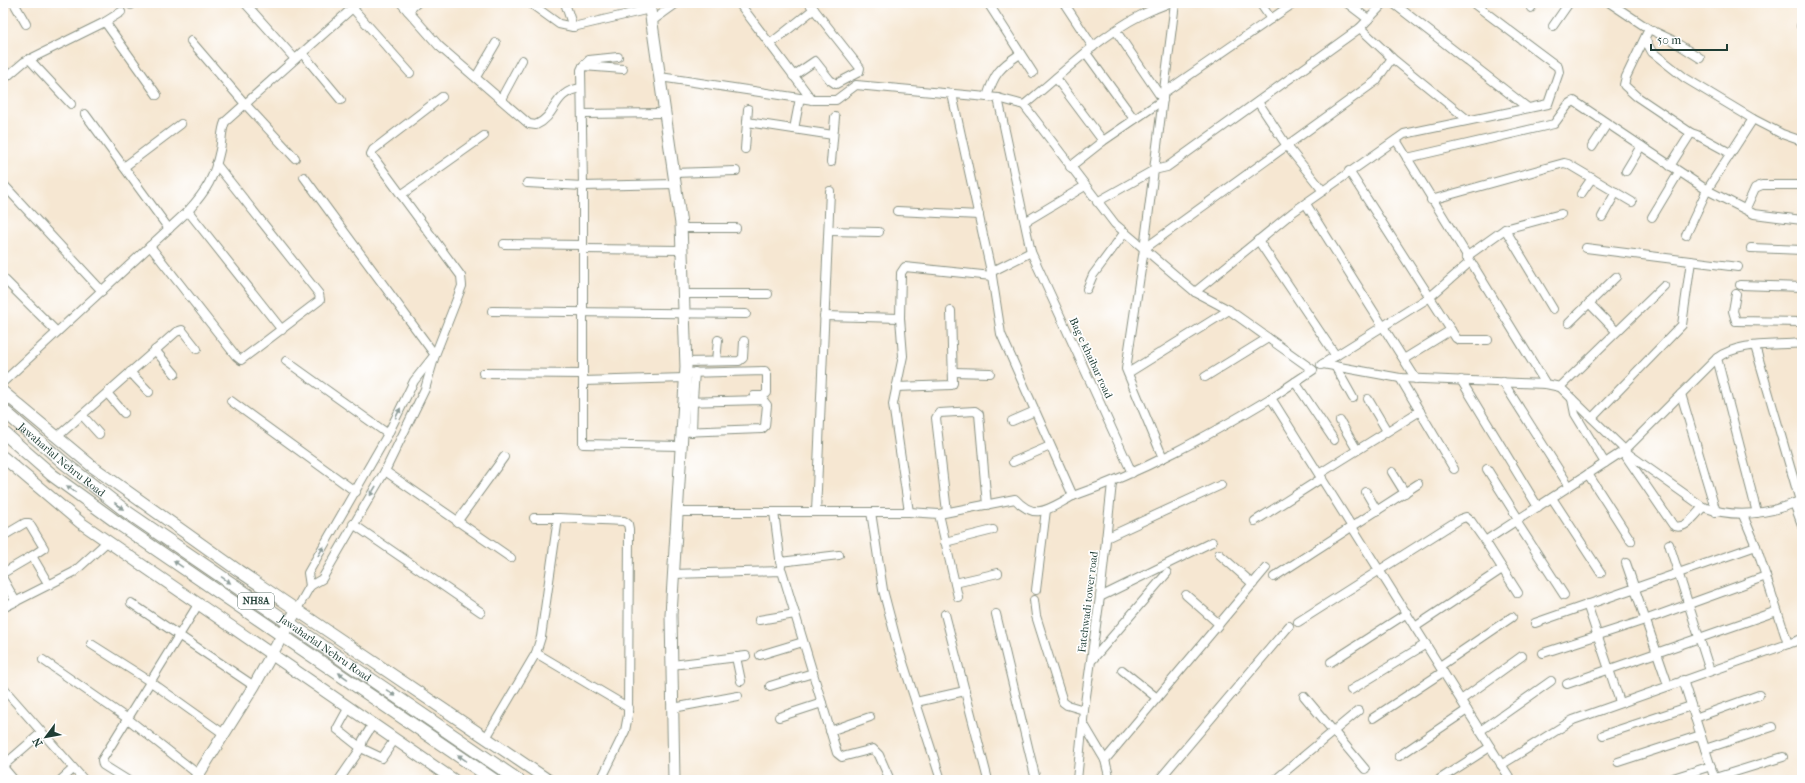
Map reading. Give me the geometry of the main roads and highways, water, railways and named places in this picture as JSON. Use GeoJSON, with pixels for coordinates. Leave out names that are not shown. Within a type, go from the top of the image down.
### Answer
{"type":"FeatureCollection","features":[{"type":"Feature","properties":{"kind":"main road","name":"Jawaharlal Nehru Road"},"geometry":{"type":"LineString","coordinates":[[3,410],[63,462],[127,512],[518,780]]}},
{"type":"Feature","properties":{"kind":"main road","name":"Jawaharlal Nehru Road"},"geometry":{"type":"LineString","coordinates":[[3,432],[52,475],[109,517],[494,780]]}}]}
